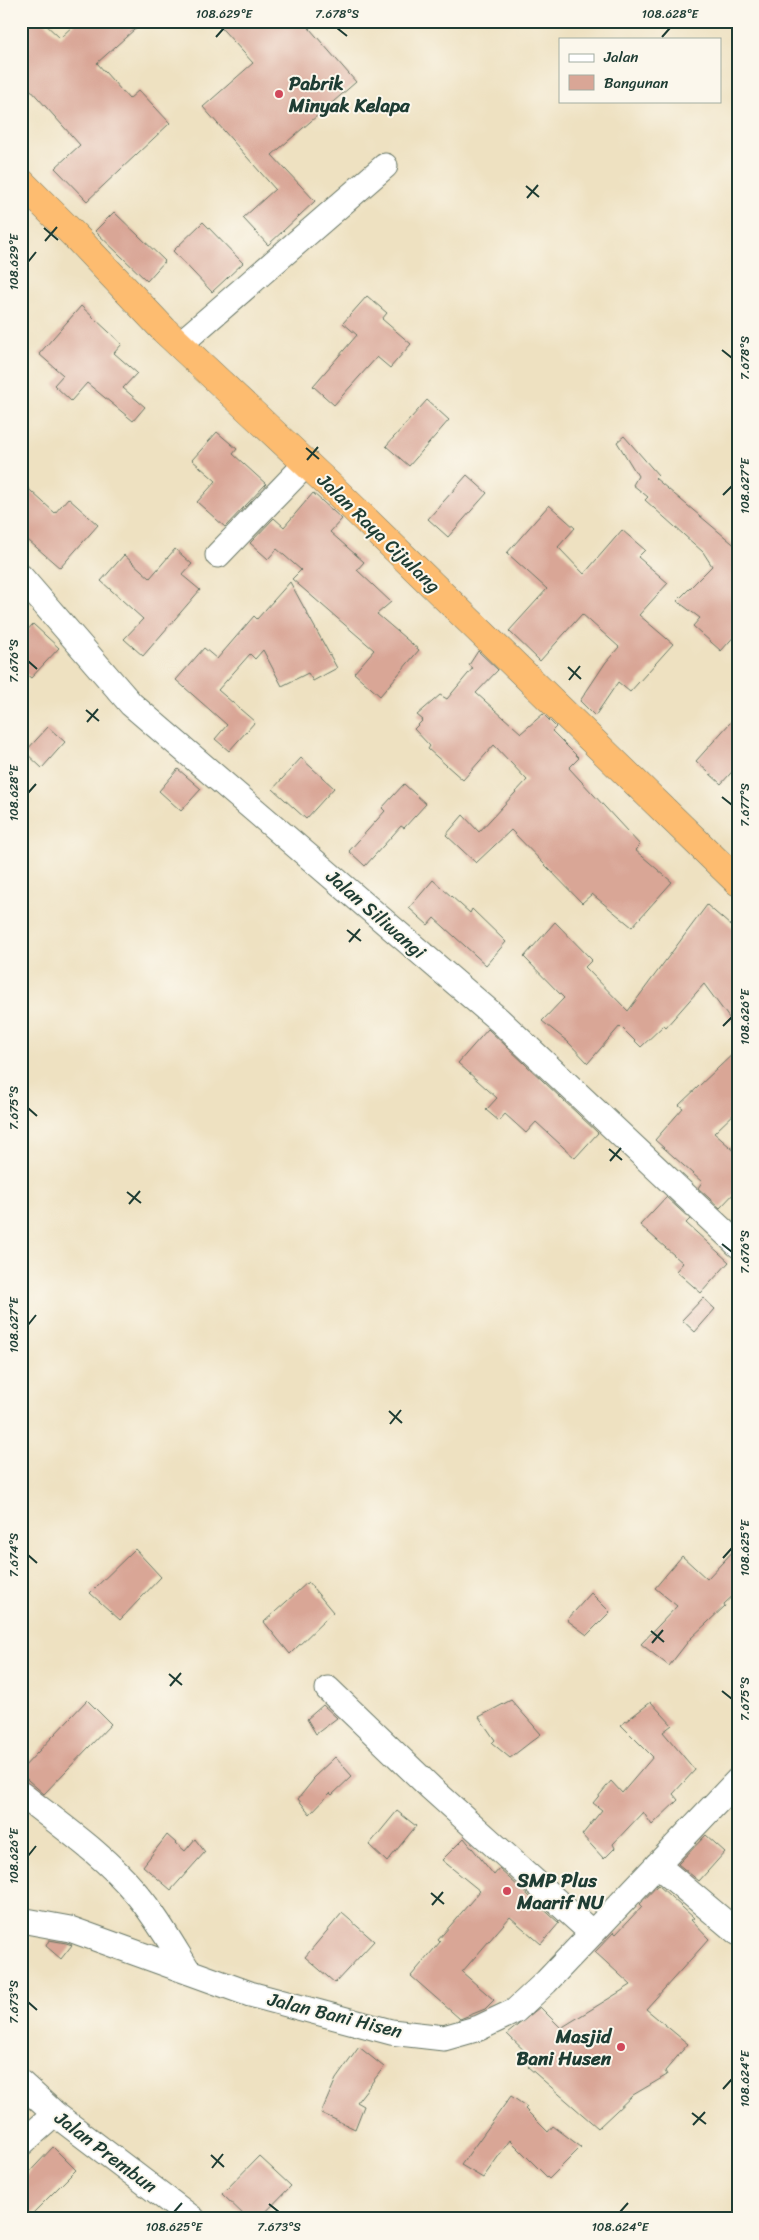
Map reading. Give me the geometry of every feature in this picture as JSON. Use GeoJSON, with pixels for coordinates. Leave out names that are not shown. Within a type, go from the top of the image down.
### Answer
{"type":"FeatureCollection","features":[{"type":"Feature","properties":{"kind":"highway","name":"Jalan Raya Cijulang"},"geometry":{"type":"LineString","coordinates":[[21,182],[180,344],[307,463],[738,882]]}},
{"type":"Feature","properties":{"kind":"street"},"geometry":{"type":"LineString","coordinates":[[180,344],[385,166]]}},
{"type":"Feature","properties":{"kind":"street"},"geometry":{"type":"LineString","coordinates":[[218,555],[307,463]]}},
{"type":"Feature","properties":{"kind":"street","name":"Jalan Siliwangi"},"geometry":{"type":"LineString","coordinates":[[21,577],[131,704],[499,1020],[738,1245]]}},
{"type":"Feature","properties":{"kind":"street"},"geometry":{"type":"LineString","coordinates":[[328,1689],[431,1788],[592,1933]]}},
{"type":"Feature","properties":{"kind":"street","name":"Jalan Bani Hisen"},"geometry":{"type":"LineString","coordinates":[[21,1920],[70,1929],[250,1994],[391,2032],[444,2038],[479,2028],[515,2011],[738,1780]]}},
{"type":"Feature","properties":{"kind":"street"},"geometry":{"type":"LineString","coordinates":[[21,1794],[101,1858],[122,1878],[146,1906],[189,1972]]}},
{"type":"Feature","properties":{"kind":"street"},"geometry":{"type":"LineString","coordinates":[[657,1865],[738,1933]]}},
{"type":"Feature","properties":{"kind":"street","name":"Jalan Prembun"},"geometry":{"type":"LineString","coordinates":[[21,2083],[55,2114],[193,2219]]}},
{"type":"Feature","properties":{"kind":"street"},"geometry":{"type":"LineString","coordinates":[[21,2144],[55,2114]]}},
{"type":"Feature","properties":{"kind":"building"},"geometry":{"type":"Polygon","coordinates":[[[21,21],[42,21],[60,38],[78,21],[144,21],[97,63],[129,99],[139,90],[170,123],[87,201],[55,168],[80,145],[21,79],[21,21]]]}},
{"type":"Feature","properties":{"kind":"building","name":"Pabrik Minyak Kelapa"},"geometry":{"type":"Polygon","coordinates":[[[215,21],[303,21],[356,82],[272,155],[315,201],[268,245],[243,218],[275,189],[203,107],[253,63],[215,21]]]}},
{"type":"Feature","properties":{"kind":"building"},"geometry":{"type":"Polygon","coordinates":[[[114,212],[165,261],[147,281],[95,231],[114,212]]]}},
{"type":"Feature","properties":{"kind":"building"},"geometry":{"type":"Polygon","coordinates":[[[203,222],[243,263],[212,292],[173,251],[203,222]]]}},
{"type":"Feature","properties":{"kind":"building"},"geometry":{"type":"Polygon","coordinates":[[[367,296],[387,313],[382,319],[411,344],[390,368],[377,357],[334,405],[313,386],[357,335],[343,323],[367,296]]]}},
{"type":"Feature","properties":{"kind":"building"},"geometry":{"type":"Polygon","coordinates":[[[81,306],[122,344],[114,353],[137,373],[123,388],[145,407],[133,421],[87,383],[71,401],[54,385],[63,375],[39,354],[81,306]]]}},
{"type":"Feature","properties":{"kind":"building"},"geometry":{"type":"Polygon","coordinates":[[[427,400],[449,420],[409,466],[386,446],[427,400]]]}},
{"type":"Feature","properties":{"kind":"building"},"geometry":{"type":"Polygon","coordinates":[[[217,432],[237,449],[233,454],[266,484],[225,527],[197,502],[216,481],[192,460],[217,432]]]}},
{"type":"Feature","properties":{"kind":"building"},"geometry":{"type":"Polygon","coordinates":[[[624,436],[658,475],[655,478],[738,548],[738,632],[721,651],[693,626],[700,618],[677,601],[712,566],[703,552],[645,500],[648,497],[633,485],[638,476],[617,442],[624,436]]]}},
{"type":"Feature","properties":{"kind":"building"},"geometry":{"type":"Polygon","coordinates":[[[467,475],[487,493],[448,537],[428,519],[467,475]]]}},
{"type":"Feature","properties":{"kind":"building"},"geometry":{"type":"Polygon","coordinates":[[[21,482],[55,513],[68,498],[98,525],[60,568],[21,534],[21,482]]]}},
{"type":"Feature","properties":{"kind":"building"},"geometry":{"type":"Polygon","coordinates":[[[313,493],[342,519],[330,532],[364,562],[357,570],[391,602],[377,614],[419,650],[380,696],[354,673],[374,650],[292,579],[301,570],[277,549],[268,559],[250,543],[274,518],[284,527],[313,493]]]}},
{"type":"Feature","properties":{"kind":"building"},"geometry":{"type":"Polygon","coordinates":[[[549,505],[575,528],[558,547],[584,574],[622,530],[645,550],[638,557],[668,583],[639,615],[673,644],[630,692],[618,682],[595,716],[580,701],[606,662],[619,647],[582,614],[540,661],[509,631],[547,589],[507,553],[549,505]]]}},
{"type":"Feature","properties":{"kind":"building"},"geometry":{"type":"Polygon","coordinates":[[[175,549],[192,564],[182,575],[200,590],[143,656],[124,639],[143,619],[101,581],[124,555],[150,578],[175,549]]]}},
{"type":"Feature","properties":{"kind":"building"},"geometry":{"type":"Polygon","coordinates":[[[290,582],[337,668],[313,681],[308,673],[282,686],[263,650],[255,659],[250,654],[218,690],[255,722],[229,751],[215,739],[227,725],[176,680],[204,648],[217,659],[254,616],[257,619],[290,582]]]}},
{"type":"Feature","properties":{"kind":"building"},"geometry":{"type":"Polygon","coordinates":[[[33,624],[59,648],[31,678],[21,670],[21,637],[33,624]]]}},
{"type":"Feature","properties":{"kind":"building"},"geometry":{"type":"Polygon","coordinates":[[[478,651],[498,670],[476,693],[521,733],[543,714],[556,727],[552,731],[579,758],[569,768],[640,845],[635,850],[672,882],[632,927],[592,894],[582,903],[511,830],[476,863],[446,835],[463,815],[479,832],[527,780],[494,745],[463,780],[428,749],[430,746],[414,729],[423,720],[417,715],[440,695],[447,699],[473,668],[469,665],[478,651]]]}},
{"type":"Feature","properties":{"kind":"building"},"geometry":{"type":"Polygon","coordinates":[[[738,714],[738,765],[721,784],[696,761],[738,714]]]}},
{"type":"Feature","properties":{"kind":"building"},"geometry":{"type":"Polygon","coordinates":[[[48,727],[65,742],[42,768],[25,752],[48,727]]]}},
{"type":"Feature","properties":{"kind":"building"},"geometry":{"type":"Polygon","coordinates":[[[301,758],[334,788],[306,819],[273,789],[301,758]]]}},
{"type":"Feature","properties":{"kind":"building"},"geometry":{"type":"Polygon","coordinates":[[[178,769],[201,789],[181,811],[159,791],[178,769]]]}},
{"type":"Feature","properties":{"kind":"building"},"geometry":{"type":"Polygon","coordinates":[[[404,784],[426,804],[404,828],[401,826],[365,866],[349,851],[385,811],[382,808],[404,784]]]}},
{"type":"Feature","properties":{"kind":"building"},"geometry":{"type":"Polygon","coordinates":[[[433,880],[470,913],[472,909],[506,942],[486,965],[434,918],[428,925],[409,908],[433,880]]]}},
{"type":"Feature","properties":{"kind":"building"},"geometry":{"type":"Polygon","coordinates":[[[707,905],[738,932],[738,1030],[704,984],[666,1027],[664,1025],[641,1047],[620,1026],[588,1063],[568,1042],[542,1021],[564,998],[524,957],[555,922],[592,960],[585,967],[628,1011],[707,905]]]}},
{"type":"Feature","properties":{"kind":"building"},"geometry":{"type":"Polygon","coordinates":[[[488,1029],[598,1133],[575,1158],[536,1122],[526,1133],[505,1114],[499,1121],[486,1110],[497,1098],[458,1063],[488,1029]]]}},
{"type":"Feature","properties":{"kind":"building"},"geometry":{"type":"Polygon","coordinates":[[[738,1049],[738,1110],[714,1133],[738,1154],[738,1189],[720,1208],[698,1188],[702,1182],[655,1140],[683,1108],[679,1105],[738,1049]]]}},
{"type":"Feature","properties":{"kind":"building"},"geometry":{"type":"Polygon","coordinates":[[[666,1197],[690,1219],[686,1223],[729,1262],[701,1293],[676,1271],[683,1263],[640,1225],[666,1197]]]}},
{"type":"Feature","properties":{"kind":"building"},"geometry":{"type":"Polygon","coordinates":[[[703,1298],[715,1309],[695,1332],[682,1320],[703,1298]]]}},
{"type":"Feature","properties":{"kind":"building"},"geometry":{"type":"Polygon","coordinates":[[[738,1546],[738,1591],[690,1639],[669,1666],[641,1644],[677,1606],[655,1588],[682,1556],[707,1579],[738,1546]]]}},
{"type":"Feature","properties":{"kind":"building"},"geometry":{"type":"Polygon","coordinates":[[[135,1549],[161,1577],[120,1620],[90,1593],[135,1549]]]}},
{"type":"Feature","properties":{"kind":"building"},"geometry":{"type":"Polygon","coordinates":[[[308,1582],[333,1612],[290,1654],[264,1622],[308,1582]]]}},
{"type":"Feature","properties":{"kind":"building"},"geometry":{"type":"Polygon","coordinates":[[[591,1593],[610,1612],[587,1635],[567,1620],[591,1593]]]}},
{"type":"Feature","properties":{"kind":"building"},"geometry":{"type":"Polygon","coordinates":[[[87,1700],[111,1724],[44,1794],[21,1774],[21,1770],[87,1700]]]}},
{"type":"Feature","properties":{"kind":"building"},"geometry":{"type":"Polygon","coordinates":[[[511,1700],[541,1734],[510,1758],[492,1743],[495,1740],[479,1717],[511,1700]]]}},
{"type":"Feature","properties":{"kind":"building"},"geometry":{"type":"Polygon","coordinates":[[[651,1702],[672,1725],[663,1732],[695,1770],[673,1794],[678,1800],[652,1825],[643,1812],[613,1844],[615,1848],[604,1859],[582,1835],[602,1810],[593,1803],[611,1781],[622,1793],[653,1757],[621,1725],[651,1702]]]}},
{"type":"Feature","properties":{"kind":"building"},"geometry":{"type":"Polygon","coordinates":[[[323,1705],[337,1718],[316,1734],[307,1719],[323,1705]]]}},
{"type":"Feature","properties":{"kind":"building"},"geometry":{"type":"Polygon","coordinates":[[[335,1757],[352,1776],[332,1795],[330,1793],[310,1814],[298,1799],[313,1778],[335,1757]]]}},
{"type":"Feature","properties":{"kind":"building"},"geometry":{"type":"Polygon","coordinates":[[[397,1811],[416,1826],[387,1862],[369,1845],[397,1811]]]}},
{"type":"Feature","properties":{"kind":"building"},"geometry":{"type":"Polygon","coordinates":[[[167,1835],[185,1851],[195,1839],[205,1852],[171,1890],[143,1866],[167,1835]]]}},
{"type":"Feature","properties":{"kind":"building"},"geometry":{"type":"Polygon","coordinates":[[[706,1835],[725,1852],[699,1881],[678,1864],[706,1835]]]}},
{"type":"Feature","properties":{"kind":"building"},"geometry":{"type":"Polygon","coordinates":[[[464,1838],[494,1875],[499,1869],[559,1923],[541,1944],[510,1917],[462,1972],[494,2000],[485,2009],[460,2019],[411,1976],[440,1942],[438,1940],[480,1891],[442,1860],[464,1838]]]}},
{"type":"Feature","properties":{"kind":"building"},"geometry":{"type":"Polygon","coordinates":[[[658,1885],[694,1918],[691,1920],[709,1939],[646,2009],[688,2044],[665,2071],[667,2075],[633,2095],[598,2128],[528,2067],[534,2060],[507,2034],[540,2007],[561,2028],[631,1985],[595,1952],[614,1932],[616,1934],[642,1906],[640,1904],[658,1885]]]}},
{"type":"Feature","properties":{"kind":"building"},"geometry":{"type":"Polygon","coordinates":[[[342,1913],[374,1941],[335,1983],[305,1957],[342,1913]]]}},
{"type":"Feature","properties":{"kind":"building"},"geometry":{"type":"Polygon","coordinates":[[[49,1940],[72,1945],[61,1959],[46,1946],[49,1940]]]}},
{"type":"Feature","properties":{"kind":"building"},"geometry":{"type":"Polygon","coordinates":[[[359,2047],[384,2067],[357,2102],[364,2106],[355,2129],[321,2113],[336,2079],[359,2047]]]}},
{"type":"Feature","properties":{"kind":"building"},"geometry":{"type":"Polygon","coordinates":[[[511,2096],[527,2107],[525,2109],[548,2132],[553,2126],[581,2147],[549,2179],[510,2140],[483,2178],[461,2165],[511,2096]]]}},
{"type":"Feature","properties":{"kind":"building"},"geometry":{"type":"Polygon","coordinates":[[[53,2147],[76,2170],[27,2219],[21,2219],[21,2181],[53,2147]]]}},
{"type":"Feature","properties":{"kind":"building"},"geometry":{"type":"Polygon","coordinates":[[[259,2156],[291,2186],[259,2219],[248,2219],[222,2194],[259,2156]]]}},
{"type":"Feature","properties":{"kind":"place","name":"Pabrik Minyak Kelapa"},"geometry":{"type":"Point","coordinates":[279,94]}},
{"type":"Feature","properties":{"kind":"place","name":"SMP Plus Maarif NU"},"geometry":{"type":"Point","coordinates":[507,1891]}},
{"type":"Feature","properties":{"kind":"place","name":"Masjid Bani Husen"},"geometry":{"type":"Point","coordinates":[621,2047]}}]}
